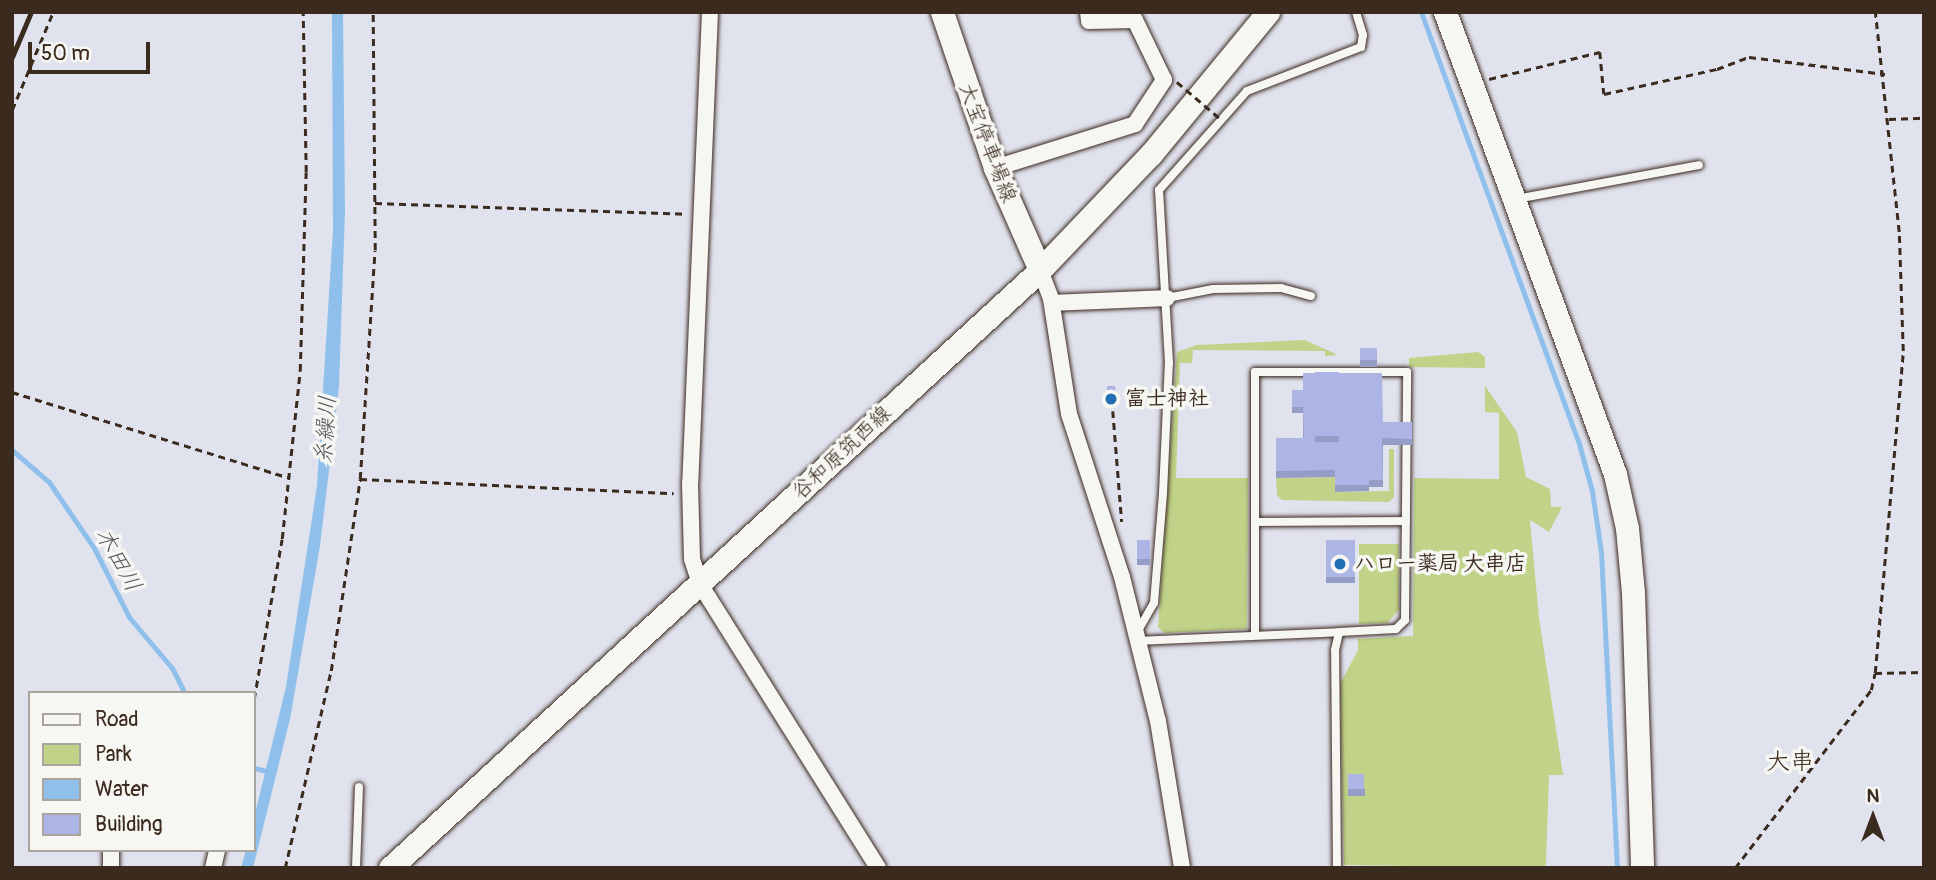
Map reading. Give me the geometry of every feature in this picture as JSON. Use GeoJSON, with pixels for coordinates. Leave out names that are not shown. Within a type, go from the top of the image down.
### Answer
{"type":"FeatureCollection","features":[{"type":"Feature","properties":{"kind":"main road","name":"大宝停車場線"},"geometry":{"type":"LineString","coordinates":[[942,12],[995,168],[1040,270]]}},
{"type":"Feature","properties":{"kind":"main road","name":"谷和原筑西線"},"geometry":{"type":"LineString","coordinates":[[390,868],[1040,270],[1152,154],[1268,12]]}},
{"type":"Feature","properties":{"kind":"main road"},"geometry":{"type":"LineString","coordinates":[[1445,12],[1469,84],[1615,474],[1627,528],[1642,868]]}},
{"type":"Feature","properties":{"kind":"street"},"geometry":{"type":"LineString","coordinates":[[710,12],[690,494],[692,559],[700,584],[878,868]]}},
{"type":"Feature","properties":{"kind":"street"},"geometry":{"type":"LineString","coordinates":[[995,168],[1135,124],[1164,80],[1135,20],[1088,21],[1088,12]]}},
{"type":"Feature","properties":{"kind":"street"},"geometry":{"type":"LineString","coordinates":[[1040,270],[1052,303],[1069,414],[1122,577],[1135,639],[1158,721],[1182,868]]}},
{"type":"Feature","properties":{"kind":"street"},"geometry":{"type":"LineString","coordinates":[[1052,303],[1167,298]]}},
{"type":"Feature","properties":{"kind":"lane"},"geometry":{"type":"LineString","coordinates":[[1255,635],[1255,372],[1407,372],[1405,620],[1396,629],[1339,632],[1255,635],[1135,639],[1154,603],[1164,480],[1167,298],[1159,190],[1247,91],[1262,82],[1361,47],[1363,36],[1356,12]]}},
{"type":"Feature","properties":{"kind":"lane"},"geometry":{"type":"LineString","coordinates":[[1514,200],[1699,165]]}},
{"type":"Feature","properties":{"kind":"lane"},"geometry":{"type":"LineString","coordinates":[[1167,298],[1213,289],[1281,288],[1301,290],[1311,296]]}},
{"type":"Feature","properties":{"kind":"lane"},"geometry":{"type":"LineString","coordinates":[[1256,522],[1406,521]]}},
{"type":"Feature","properties":{"kind":"lane"},"geometry":{"type":"LineString","coordinates":[[1337,868],[1335,650],[1339,632]]}},
{"type":"Feature","properties":{"kind":"lane"},"geometry":{"type":"LineString","coordinates":[[356,868],[359,787]]}},
{"type":"Feature","properties":{"kind":"path"},"geometry":{"type":"LineString","coordinates":[[12,110],[52,12]]}},
{"type":"Feature","properties":{"kind":"path"},"geometry":{"type":"LineString","coordinates":[[255,691],[289,478],[305,241],[303,12]]}},
{"type":"Feature","properties":{"kind":"path"},"geometry":{"type":"LineString","coordinates":[[285,868],[331,671],[360,479],[371,359],[373,12]]}},
{"type":"Feature","properties":{"kind":"path"},"geometry":{"type":"LineString","coordinates":[[1735,868],[1871,690],[1875,673],[1903,351],[1885,74],[1875,12]]}},
{"type":"Feature","properties":{"kind":"path"},"geometry":{"type":"LineString","coordinates":[[1469,84],[1600,52],[1604,94],[1717,69],[1749,57],[1885,74]]}},
{"type":"Feature","properties":{"kind":"path"},"geometry":{"type":"LineString","coordinates":[[1177,82],[1223,121]]}},
{"type":"Feature","properties":{"kind":"path"},"geometry":{"type":"LineString","coordinates":[[1888,119],[1924,118]]}},
{"type":"Feature","properties":{"kind":"path"},"geometry":{"type":"LineString","coordinates":[[374,202],[702,217]]}},
{"type":"Feature","properties":{"kind":"path"},"geometry":{"type":"LineString","coordinates":[[12,392],[289,478]]}},
{"type":"Feature","properties":{"kind":"path"},"geometry":{"type":"LineString","coordinates":[[1113,411],[1122,529]]}},
{"type":"Feature","properties":{"kind":"path"},"geometry":{"type":"LineString","coordinates":[[360,479],[690,494]]}},
{"type":"Feature","properties":{"kind":"path"},"geometry":{"type":"LineString","coordinates":[[1875,673],[1924,671]]}},
{"type":"Feature","properties":{"kind":"green space"},"geometry":{"type":"Polygon","coordinates":[[[1305,340],[1338,355],[1325,356],[1325,351],[1193,350],[1192,363],[1180,363],[1176,478],[1248,478],[1247,629],[1164,633],[1158,627],[1177,352],[1197,345],[1305,340]]]}},
{"type":"Feature","properties":{"kind":"green space"},"geometry":{"type":"Polygon","coordinates":[[[1478,352],[1485,357],[1485,368],[1409,367],[1409,358],[1478,352]]]}},
{"type":"Feature","properties":{"kind":"green space"},"geometry":{"type":"Polygon","coordinates":[[[1485,386],[1517,432],[1526,477],[1550,489],[1551,507],[1562,507],[1549,532],[1530,520],[1539,618],[1563,775],[1549,775],[1546,864],[1544,868],[1344,865],[1340,684],[1358,650],[1358,639],[1413,636],[1414,478],[1499,479],[1499,413],[1485,412],[1485,386]]]}},
{"type":"Feature","properties":{"kind":"green space"},"geometry":{"type":"Polygon","coordinates":[[[1389,449],[1394,449],[1394,497],[1389,502],[1282,500],[1277,495],[1276,478],[1335,477],[1336,492],[1389,491],[1389,449]]]}},
{"type":"Feature","properties":{"kind":"green space"},"geometry":{"type":"Polygon","coordinates":[[[1359,544],[1399,544],[1399,610],[1387,623],[1359,624],[1359,544]]]}},
{"type":"Feature","properties":{"kind":"water","name":"糸繰川"},"geometry":{"type":"Polygon","coordinates":[[[332,12],[343,12],[345,211],[339,386],[320,546],[290,719],[253,868],[241,868],[245,852],[256,852],[256,810],[286,687],[317,486],[333,230],[332,12]]]}},
{"type":"Feature","properties":{"kind":"building"},"geometry":{"type":"Polygon","coordinates":[[[1360,348],[1377,348],[1377,360],[1360,360],[1360,348]]]}},
{"type":"Feature","properties":{"kind":"building"},"geometry":{"type":"Polygon","coordinates":[[[1315,372],[1339,372],[1339,436],[1315,436],[1315,372]]]}},
{"type":"Feature","properties":{"kind":"building"},"geometry":{"type":"Polygon","coordinates":[[[1303,373],[1315,373],[1315,442],[1339,442],[1339,373],[1382,373],[1383,422],[1412,422],[1412,439],[1382,438],[1383,480],[1369,480],[1369,485],[1335,485],[1335,470],[1276,471],[1276,438],[1304,438],[1303,407],[1292,407],[1292,390],[1303,390],[1303,373]]]}},
{"type":"Feature","properties":{"kind":"building"},"geometry":{"type":"Polygon","coordinates":[[[1115,386],[1116,398],[1108,399],[1107,387],[1115,386]]]}},
{"type":"Feature","properties":{"kind":"building"},"geometry":{"type":"Polygon","coordinates":[[[1137,540],[1150,540],[1150,559],[1137,559],[1137,540]]]}},
{"type":"Feature","properties":{"kind":"building"},"geometry":{"type":"Polygon","coordinates":[[[1326,540],[1355,540],[1355,577],[1326,577],[1326,540]]]}},
{"type":"Feature","properties":{"kind":"building"},"geometry":{"type":"Polygon","coordinates":[[[1348,774],[1364,774],[1364,789],[1348,789],[1348,774]]]}},
{"type":"Feature","properties":{"kind":"waterway"},"geometry":{"type":"LineString","coordinates":[[1421,12],[1578,440],[1592,491],[1601,552],[1617,868]]}},
{"type":"Feature","properties":{"kind":"waterway","name":"木田川"},"geometry":{"type":"LineString","coordinates":[[12,450],[49,482],[94,548],[129,617],[172,668],[184,691]]}},
{"type":"Feature","properties":{"kind":"waterway","name":"木田川"},"geometry":{"type":"LineString","coordinates":[[256,768],[271,772]]}},
{"type":"Feature","properties":{"kind":"railway"},"geometry":{"type":"LineString","coordinates":[[12,57],[31,12]]}},
{"type":"Feature","properties":{"kind":"place","name":"富士神社"},"geometry":{"type":"Point","coordinates":[1111,399]}},
{"type":"Feature","properties":{"kind":"place","name":"ハロー薬局 大串店"},"geometry":{"type":"Point","coordinates":[1340,564]}},
{"type":"Feature","properties":{"kind":"district","name":"大串"},"geometry":{"type":"Point","coordinates":[1790,762]}}]}
